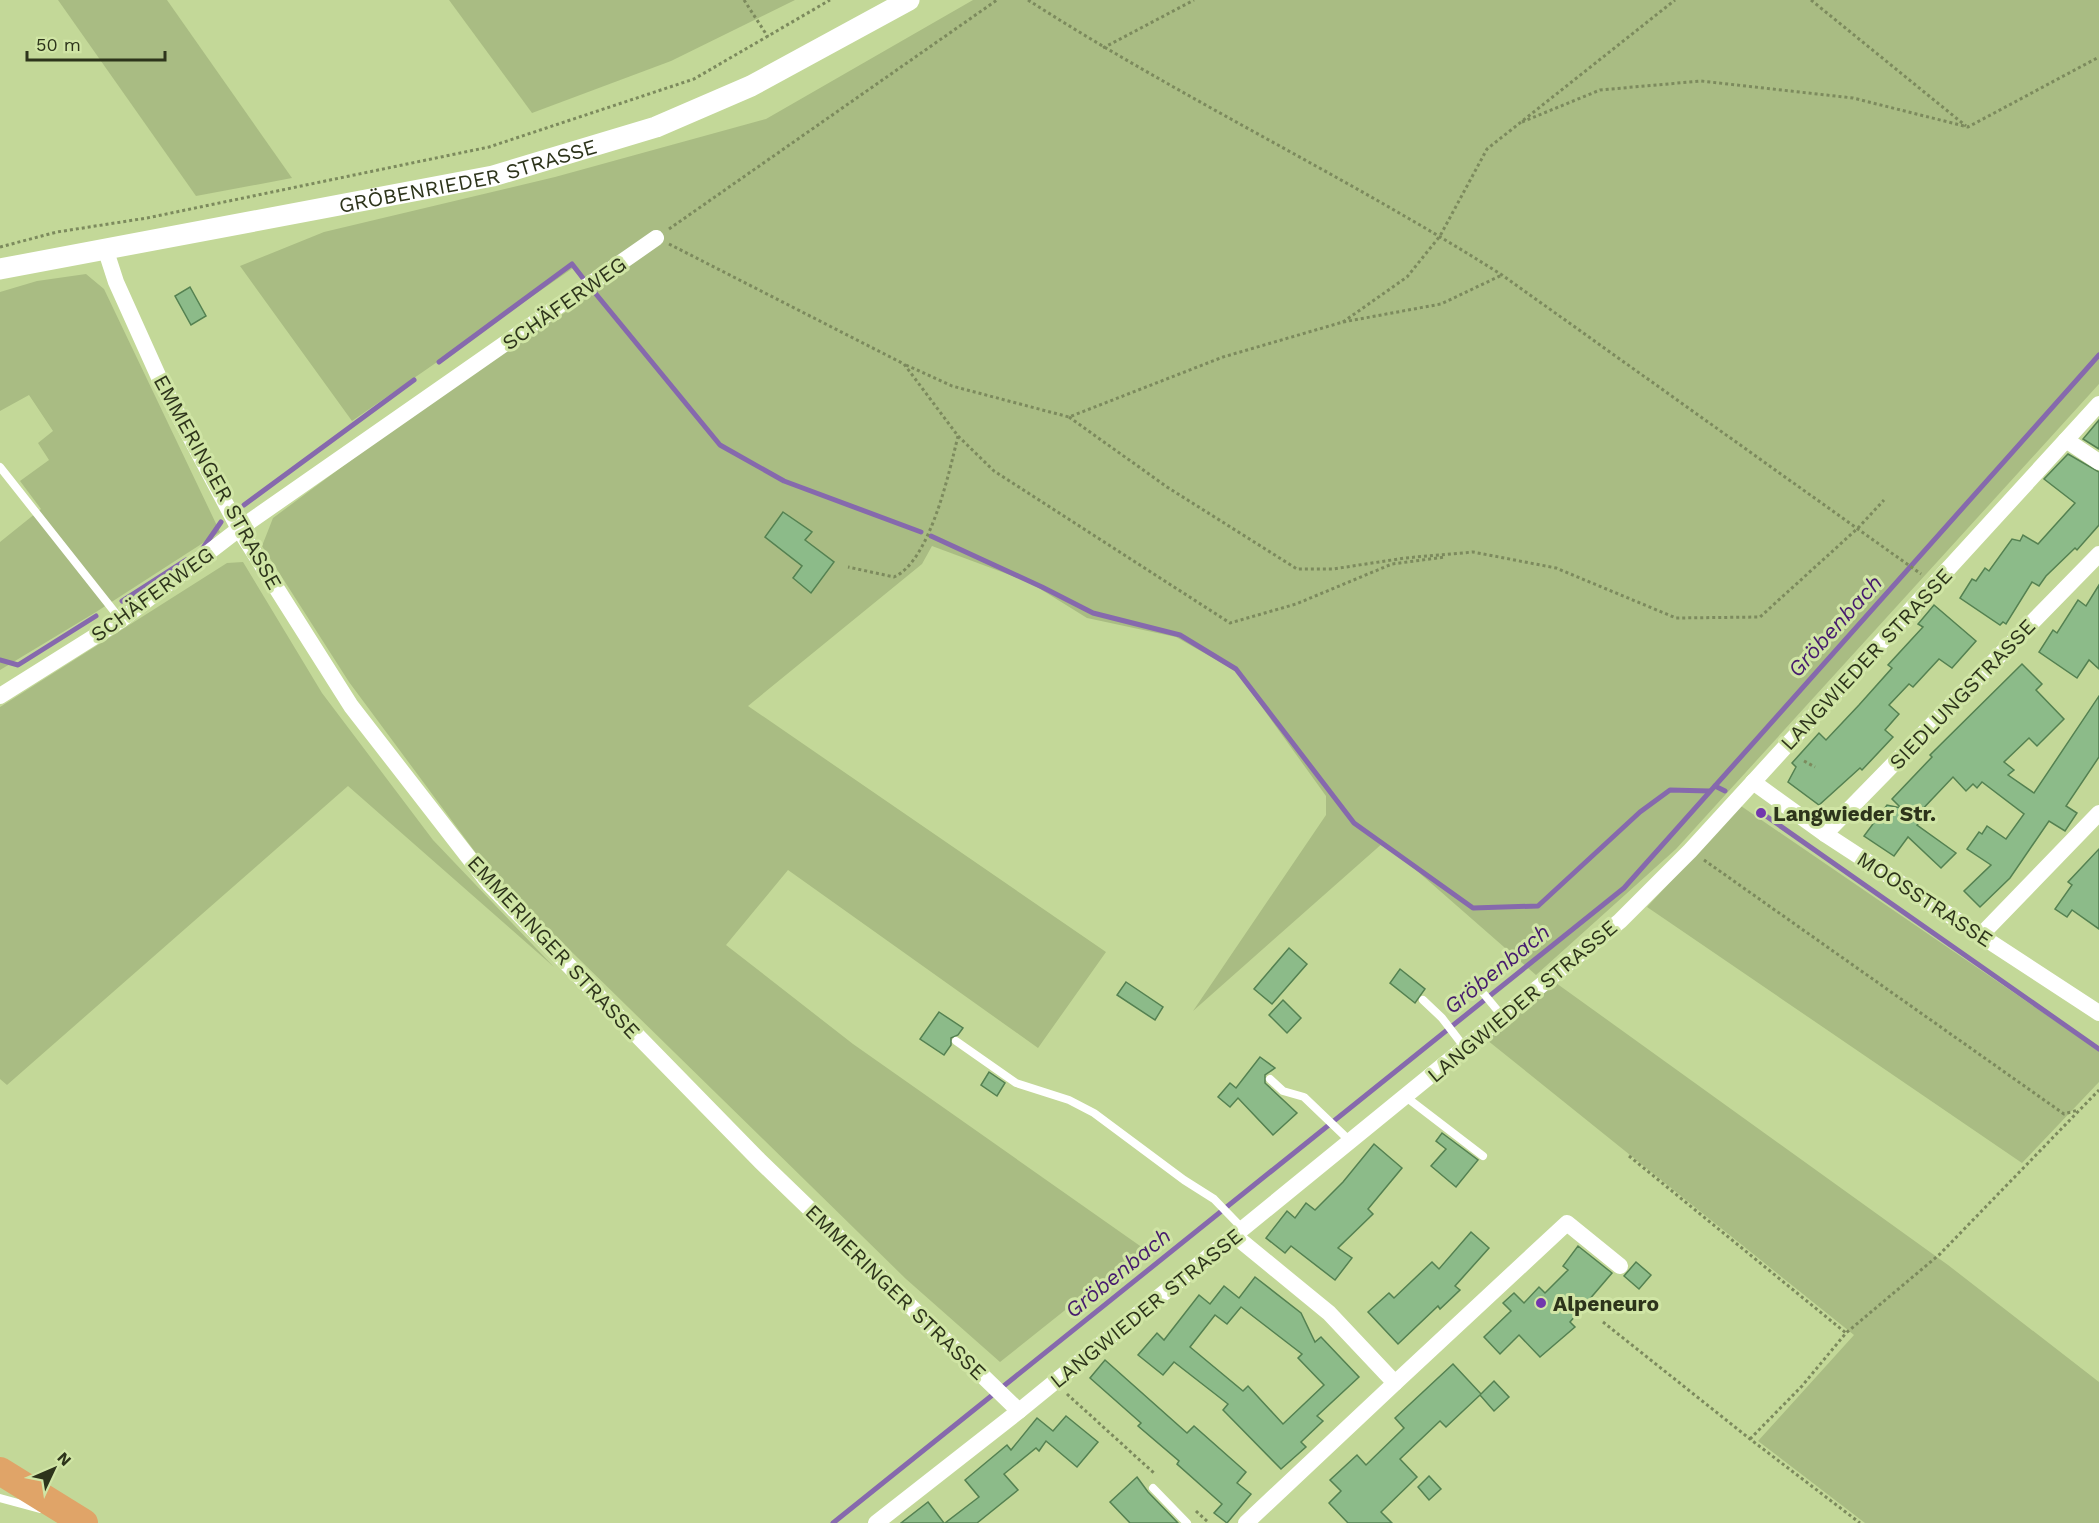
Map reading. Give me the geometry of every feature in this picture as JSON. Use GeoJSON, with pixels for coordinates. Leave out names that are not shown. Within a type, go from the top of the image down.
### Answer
{"type":"FeatureCollection","features":[{"type":"Feature","properties":{"kind":"highway"},"geometry":{"type":"LineString","coordinates":[[0,1471],[82,1521]]}},
{"type":"Feature","properties":{"kind":"street","name":"GRÖBENRIEDER STRASSE"},"geometry":{"type":"LineString","coordinates":[[0,269],[493,176],[656,127],[751,86],[909,0]]}},
{"type":"Feature","properties":{"kind":"street","name":"SCHÄFERWEG"},"geometry":{"type":"LineString","coordinates":[[0,696],[121,620],[239,529],[656,238]]}},
{"type":"Feature","properties":{"kind":"street","name":"EMMERINGER STRASSE"},"geometry":{"type":"LineString","coordinates":[[105,248],[116,282],[161,382],[239,529],[351,706],[490,885],[760,1161],[1013,1406]]}},
{"type":"Feature","properties":{"kind":"street","name":"LANGWIEDER STRASSE"},"geometry":{"type":"LineString","coordinates":[[876,1523],[1013,1406],[1054,1383],[1237,1227],[1351,1142],[1406,1097],[1460,1042],[1620,921],[1690,851],[2099,404]]}},
{"type":"Feature","properties":{"kind":"street"},"geometry":{"type":"LineString","coordinates":[[2066,440],[2099,462]]}},
{"type":"Feature","properties":{"kind":"street","name":"SIEDLUNGSTRASSE"},"geometry":{"type":"LineString","coordinates":[[1825,834],[2099,554]]}},
{"type":"Feature","properties":{"kind":"street","name":"MOOSSTRASSE"},"geometry":{"type":"LineString","coordinates":[[1753,783],[1825,834],[2099,1013]]}},
{"type":"Feature","properties":{"kind":"street"},"geometry":{"type":"LineString","coordinates":[[1980,936],[2099,813]]}},
{"type":"Feature","properties":{"kind":"street"},"geometry":{"type":"LineString","coordinates":[[1246,1523],[1567,1222],[1620,1266]]}},
{"type":"Feature","properties":{"kind":"street"},"geometry":{"type":"LineString","coordinates":[[1237,1227],[1329,1313],[1395,1383]]}},
{"type":"Feature","properties":{"kind":"lane"},"geometry":{"type":"LineString","coordinates":[[0,467],[121,620]]}},
{"type":"Feature","properties":{"kind":"lane"},"geometry":{"type":"LineString","coordinates":[[1479,988],[1500,1013]]}},
{"type":"Feature","properties":{"kind":"lane"},"geometry":{"type":"LineString","coordinates":[[1423,1000],[1442,1018],[1460,1042]]}},
{"type":"Feature","properties":{"kind":"lane"},"geometry":{"type":"LineString","coordinates":[[956,1041],[1016,1083],[1069,1100],[1094,1113],[1184,1180],[1214,1199],[1237,1227]]}},
{"type":"Feature","properties":{"kind":"lane"},"geometry":{"type":"LineString","coordinates":[[1270,1079],[1283,1090],[1304,1097],[1351,1142]]}},
{"type":"Feature","properties":{"kind":"lane"},"geometry":{"type":"LineString","coordinates":[[1406,1097],[1483,1156]]}},
{"type":"Feature","properties":{"kind":"lane"},"geometry":{"type":"LineString","coordinates":[[1153,1488],[1187,1523]]}},
{"type":"Feature","properties":{"kind":"lane"},"geometry":{"type":"LineString","coordinates":[[0,1498],[82,1521]]}},
{"type":"Feature","properties":{"kind":"path"},"geometry":{"type":"LineString","coordinates":[[744,0],[768,37]]}},
{"type":"Feature","properties":{"kind":"path"},"geometry":{"type":"LineString","coordinates":[[0,247],[57,232],[147,218],[489,147],[694,79],[830,0]]}},
{"type":"Feature","properties":{"kind":"path"},"geometry":{"type":"LineString","coordinates":[[998,0],[656,238],[952,386],[1070,417],[1167,487],[1297,569],[1333,568],[1473,552],[1556,568],[1676,618],[1760,617],[1858,528],[1884,500]]}},
{"type":"Feature","properties":{"kind":"path"},"geometry":{"type":"LineString","coordinates":[[1029,0],[1103,48],[1440,236],[1502,275],[1918,572]]}},
{"type":"Feature","properties":{"kind":"path"},"geometry":{"type":"LineString","coordinates":[[1103,48],[1194,0]]}},
{"type":"Feature","properties":{"kind":"path"},"geometry":{"type":"LineString","coordinates":[[1343,322],[1407,278],[1440,236],[1487,149],[1675,0]]}},
{"type":"Feature","properties":{"kind":"path"},"geometry":{"type":"LineString","coordinates":[[1811,0],[1968,127]]}},
{"type":"Feature","properties":{"kind":"path"},"geometry":{"type":"LineString","coordinates":[[1522,122],[1600,90],[1701,81],[1853,98],[1968,127],[2099,57]]}},
{"type":"Feature","properties":{"kind":"path"},"geometry":{"type":"LineString","coordinates":[[1070,417],[1223,357],[1343,322],[1441,304],[1502,275]]}},
{"type":"Feature","properties":{"kind":"path"},"geometry":{"type":"LineString","coordinates":[[904,364],[958,436],[994,471],[1230,623],[1296,604],[1392,564],[1473,552]]}},
{"type":"Feature","properties":{"kind":"path"},"geometry":{"type":"LineString","coordinates":[[848,567],[894,577],[909,567],[942,499],[958,436]]}},
{"type":"Feature","properties":{"kind":"path"},"geometry":{"type":"LineString","coordinates":[[1804,761],[1815,767]]}},
{"type":"Feature","properties":{"kind":"path"},"geometry":{"type":"LineString","coordinates":[[1690,851],[2064,1114],[2081,1110]]}},
{"type":"Feature","properties":{"kind":"path"},"geometry":{"type":"LineString","coordinates":[[1750,1439],[1802,1386],[1846,1333],[1940,1254],[2099,1089]]}},
{"type":"Feature","properties":{"kind":"path"},"geometry":{"type":"LineString","coordinates":[[1629,1156],[1846,1333]]}},
{"type":"Feature","properties":{"kind":"path"},"geometry":{"type":"LineString","coordinates":[[1603,1322],[1860,1523]]}},
{"type":"Feature","properties":{"kind":"path"},"geometry":{"type":"LineString","coordinates":[[1054,1383],[1158,1476]]}},
{"type":"Feature","properties":{"kind":"path"},"geometry":{"type":"LineString","coordinates":[[1192,1507],[1209,1523]]}},
{"type":"Feature","properties":{"kind":"green space"},"geometry":{"type":"Polygon","coordinates":[[[58,0],[167,0],[292,178],[196,196],[58,0]]]}},
{"type":"Feature","properties":{"kind":"green space"},"geometry":{"type":"Polygon","coordinates":[[[449,0],[795,0],[671,61],[532,113],[449,0]]]}},
{"type":"Feature","properties":{"kind":"green space"},"geometry":{"type":"Polygon","coordinates":[[[973,0],[2099,0],[2099,384],[1676,849],[1536,975],[1384,842],[1193,1011],[1326,815],[1326,796],[1236,671],[1176,637],[1087,618],[1029,582],[932,546],[922,564],[748,706],[1106,952],[1038,1048],[788,870],[726,945],[853,1044],[1143,1248],[1000,1362],[906,1279],[490,872],[349,682],[262,546],[273,518],[443,392],[592,295],[573,268],[352,421],[240,266],[324,232],[555,177],[766,119],[973,0]]]}},
{"type":"Feature","properties":{"kind":"green space"},"geometry":{"type":"Polygon","coordinates":[[[86,274],[104,289],[220,532],[96,612],[0,670],[0,542],[41,509],[20,481],[49,460],[38,443],[53,431],[29,395],[0,411],[0,292],[37,281],[86,274]]]}},
{"type":"Feature","properties":{"kind":"green space"},"geometry":{"type":"Polygon","coordinates":[[[243,562],[322,693],[433,840],[554,967],[348,786],[7,1085],[0,1079],[0,707],[227,563],[243,562]]]}},
{"type":"Feature","properties":{"kind":"green space"},"geometry":{"type":"Polygon","coordinates":[[[1741,806],[2099,1051],[2099,1082],[2022,1163],[1647,907],[1741,806]]]}},
{"type":"Feature","properties":{"kind":"green space"},"geometry":{"type":"Polygon","coordinates":[[[1556,983],[1948,1265],[2099,1382],[2099,1523],[1865,1523],[1758,1441],[1854,1335],[1487,1040],[1556,983]]]}},
{"type":"Feature","properties":{"kind":"building"},"geometry":{"type":"Polygon","coordinates":[[[190,287],[206,316],[191,325],[175,296],[190,287]]]}},
{"type":"Feature","properties":{"kind":"building"},"geometry":{"type":"Polygon","coordinates":[[[2099,420],[2099,449],[2083,439],[2099,420]]]}},
{"type":"Feature","properties":{"kind":"building"},"geometry":{"type":"Polygon","coordinates":[[[2068,454],[2099,472],[2099,525],[2077,550],[2075,548],[2046,576],[2039,586],[2032,582],[2006,624],[2003,622],[2000,625],[1960,598],[1972,579],[1976,581],[1985,568],[1989,571],[2012,539],[2020,541],[2023,535],[2038,544],[2075,503],[2044,479],[2068,454]]]}},
{"type":"Feature","properties":{"kind":"building"},"geometry":{"type":"Polygon","coordinates":[[[783,512],[812,532],[805,540],[834,562],[811,593],[793,578],[802,566],[765,537],[783,512]]]}},
{"type":"Feature","properties":{"kind":"building"},"geometry":{"type":"Polygon","coordinates":[[[2099,585],[2099,669],[2089,660],[2077,678],[2039,652],[2053,630],[2057,633],[2078,600],[2086,606],[2099,585]]]}},
{"type":"Feature","properties":{"kind":"building"},"geometry":{"type":"Polygon","coordinates":[[[1934,605],[1976,641],[1952,668],[1939,659],[1913,687],[1909,684],[1889,705],[1899,714],[1885,730],[1893,737],[1862,770],[1860,768],[1819,805],[1788,782],[1796,767],[1792,763],[1819,733],[1826,740],[1859,705],[1892,668],[1888,665],[1923,627],[1918,624],[1934,605]]]}},
{"type":"Feature","properties":{"kind":"building"},"geometry":{"type":"Polygon","coordinates":[[[2022,664],[2042,684],[2036,690],[2064,719],[2037,746],[2029,738],[2004,762],[2014,770],[2008,775],[2034,793],[2099,696],[2099,757],[2066,806],[2077,813],[2065,831],[2049,821],[2010,878],[1980,907],[1964,891],[1991,865],[1967,849],[1979,832],[1982,834],[1987,826],[2006,839],[2024,814],[1982,782],[1977,788],[1973,784],[1966,791],[1953,777],[1917,815],[1922,819],[1917,825],[1956,853],[1941,868],[1908,837],[1894,856],[1864,836],[1887,805],[1901,808],[1892,799],[1932,757],[1930,755],[2022,664]]]}},
{"type":"Feature","properties":{"kind":"building"},"geometry":{"type":"Polygon","coordinates":[[[2099,849],[2099,929],[2072,910],[2067,917],[2055,909],[2072,885],[2068,882],[2099,849]]]}},
{"type":"Feature","properties":{"kind":"building"},"geometry":{"type":"Polygon","coordinates":[[[1289,948],[1307,964],[1272,1004],[1254,989],[1289,948]]]}},
{"type":"Feature","properties":{"kind":"building"},"geometry":{"type":"Polygon","coordinates":[[[1400,969],[1425,989],[1415,1003],[1390,983],[1400,969]]]}},
{"type":"Feature","properties":{"kind":"building"},"geometry":{"type":"Polygon","coordinates":[[[1126,982],[1163,1007],[1155,1020],[1117,995],[1126,982]]]}},
{"type":"Feature","properties":{"kind":"building"},"geometry":{"type":"Polygon","coordinates":[[[1283,1000],[1301,1018],[1287,1033],[1269,1015],[1283,1000]]]}},
{"type":"Feature","properties":{"kind":"building"},"geometry":{"type":"Polygon","coordinates":[[[939,1012],[963,1028],[958,1035],[951,1038],[951,1045],[944,1055],[920,1039],[939,1012]]]}},
{"type":"Feature","properties":{"kind":"building"},"geometry":{"type":"Polygon","coordinates":[[[1260,1057],[1275,1068],[1265,1075],[1265,1083],[1297,1113],[1273,1135],[1238,1098],[1230,1107],[1218,1097],[1230,1083],[1236,1088],[1260,1057]]]}},
{"type":"Feature","properties":{"kind":"building"},"geometry":{"type":"Polygon","coordinates":[[[989,1072],[1005,1083],[997,1096],[981,1085],[989,1072]]]}},
{"type":"Feature","properties":{"kind":"building"},"geometry":{"type":"Polygon","coordinates":[[[1442,1133],[1478,1160],[1456,1187],[1431,1166],[1446,1149],[1436,1141],[1442,1133]]]}},
{"type":"Feature","properties":{"kind":"building"},"geometry":{"type":"Polygon","coordinates":[[[1374,1144],[1402,1168],[1368,1209],[1373,1214],[1338,1248],[1352,1258],[1335,1280],[1291,1246],[1285,1253],[1266,1238],[1287,1211],[1295,1218],[1306,1203],[1315,1210],[1343,1182],[1374,1144]]]}},
{"type":"Feature","properties":{"kind":"building"},"geometry":{"type":"Polygon","coordinates":[[[1471,1232],[1489,1248],[1455,1286],[1460,1290],[1440,1309],[1438,1306],[1398,1344],[1368,1312],[1389,1293],[1394,1298],[1432,1262],[1439,1269],[1471,1232]]]}},
{"type":"Feature","properties":{"kind":"building"},"geometry":{"type":"Polygon","coordinates":[[[1578,1246],[1612,1273],[1570,1322],[1575,1327],[1540,1357],[1519,1335],[1500,1354],[1484,1337],[1511,1311],[1503,1303],[1514,1293],[1524,1303],[1539,1287],[1545,1293],[1568,1270],[1563,1266],[1578,1246]]]}},
{"type":"Feature","properties":{"kind":"building"},"geometry":{"type":"Polygon","coordinates":[[[1636,1262],[1651,1275],[1639,1289],[1624,1276],[1636,1262]]]}},
{"type":"Feature","properties":{"kind":"building"},"geometry":{"type":"Polygon","coordinates":[[[1255,1277],[1301,1313],[1315,1342],[1321,1337],[1359,1377],[1317,1416],[1323,1421],[1301,1442],[1306,1447],[1281,1469],[1223,1410],[1228,1404],[1174,1362],[1163,1375],[1138,1355],[1157,1333],[1164,1340],[1199,1295],[1210,1304],[1224,1286],[1239,1298],[1255,1277]],[[1241,1307],[1227,1324],[1215,1315],[1190,1347],[1243,1391],[1248,1386],[1283,1424],[1324,1385],[1298,1358],[1302,1354],[1241,1307]]]}},
{"type":"Feature","properties":{"kind":"building"},"geometry":{"type":"Polygon","coordinates":[[[1105,1360],[1187,1433],[1194,1426],[1246,1472],[1237,1483],[1251,1494],[1227,1523],[1214,1513],[1222,1504],[1177,1464],[1179,1461],[1138,1426],[1141,1423],[1090,1378],[1105,1360]]]}},
{"type":"Feature","properties":{"kind":"building"},"geometry":{"type":"Polygon","coordinates":[[[1453,1364],[1481,1394],[1494,1381],[1509,1397],[1494,1411],[1480,1395],[1446,1427],[1440,1421],[1400,1459],[1417,1477],[1381,1512],[1392,1523],[1348,1523],[1329,1503],[1341,1491],[1330,1480],[1357,1455],[1366,1465],[1404,1428],[1395,1418],[1453,1364]]]}},
{"type":"Feature","properties":{"kind":"building"},"geometry":{"type":"Polygon","coordinates":[[[1066,1416],[1098,1442],[1077,1467],[1046,1441],[1039,1451],[1036,1448],[1004,1474],[1018,1490],[977,1523],[945,1523],[979,1497],[965,1480],[1007,1445],[1011,1450],[1037,1418],[1053,1431],[1066,1416]]]}},
{"type":"Feature","properties":{"kind":"building"},"geometry":{"type":"Polygon","coordinates":[[[1429,1476],[1441,1489],[1429,1500],[1418,1487],[1429,1476]]]}},
{"type":"Feature","properties":{"kind":"building"},"geometry":{"type":"Polygon","coordinates":[[[1137,1477],[1178,1523],[1130,1523],[1110,1502],[1137,1477]]]}},
{"type":"Feature","properties":{"kind":"building"},"geometry":{"type":"Polygon","coordinates":[[[928,1502],[944,1523],[901,1523],[928,1502]]]}},
{"type":"Feature","properties":{"kind":"waterway"},"geometry":{"type":"LineString","coordinates":[[439,362],[572,264],[586,282]]}},
{"type":"Feature","properties":{"kind":"waterway"},"geometry":{"type":"LineString","coordinates":[[591,288],[720,445],[784,481],[921,532]]}},
{"type":"Feature","properties":{"kind":"waterway","name":"Gröbenbach"},"geometry":{"type":"LineString","coordinates":[[833,1523],[1624,888],[2099,355]]}},
{"type":"Feature","properties":{"kind":"waterway"},"geometry":{"type":"LineString","coordinates":[[244,505],[414,380]]}},
{"type":"Feature","properties":{"kind":"waterway"},"geometry":{"type":"LineString","coordinates":[[203,548],[221,522]]}},
{"type":"Feature","properties":{"kind":"waterway"},"geometry":{"type":"LineString","coordinates":[[931,536],[1093,613],[1180,635],[1236,669],[1354,823],[1473,908],[1538,906],[1640,812],[1670,790],[1709,791]]}},
{"type":"Feature","properties":{"kind":"waterway"},"geometry":{"type":"LineString","coordinates":[[122,601],[186,560]]}},
{"type":"Feature","properties":{"kind":"waterway"},"geometry":{"type":"LineString","coordinates":[[0,660],[18,665],[96,616]]}},
{"type":"Feature","properties":{"kind":"waterway"},"geometry":{"type":"LineString","coordinates":[[1715,786],[1725,791]]}},
{"type":"Feature","properties":{"kind":"waterway"},"geometry":{"type":"LineString","coordinates":[[1766,816],[2099,1049]]}},
{"type":"Feature","properties":{"kind":"place","name":"Langwieder Str."},"geometry":{"type":"Point","coordinates":[1761,813]}},
{"type":"Feature","properties":{"kind":"place","name":"Alpeneuro"},"geometry":{"type":"Point","coordinates":[1541,1303]}}]}
